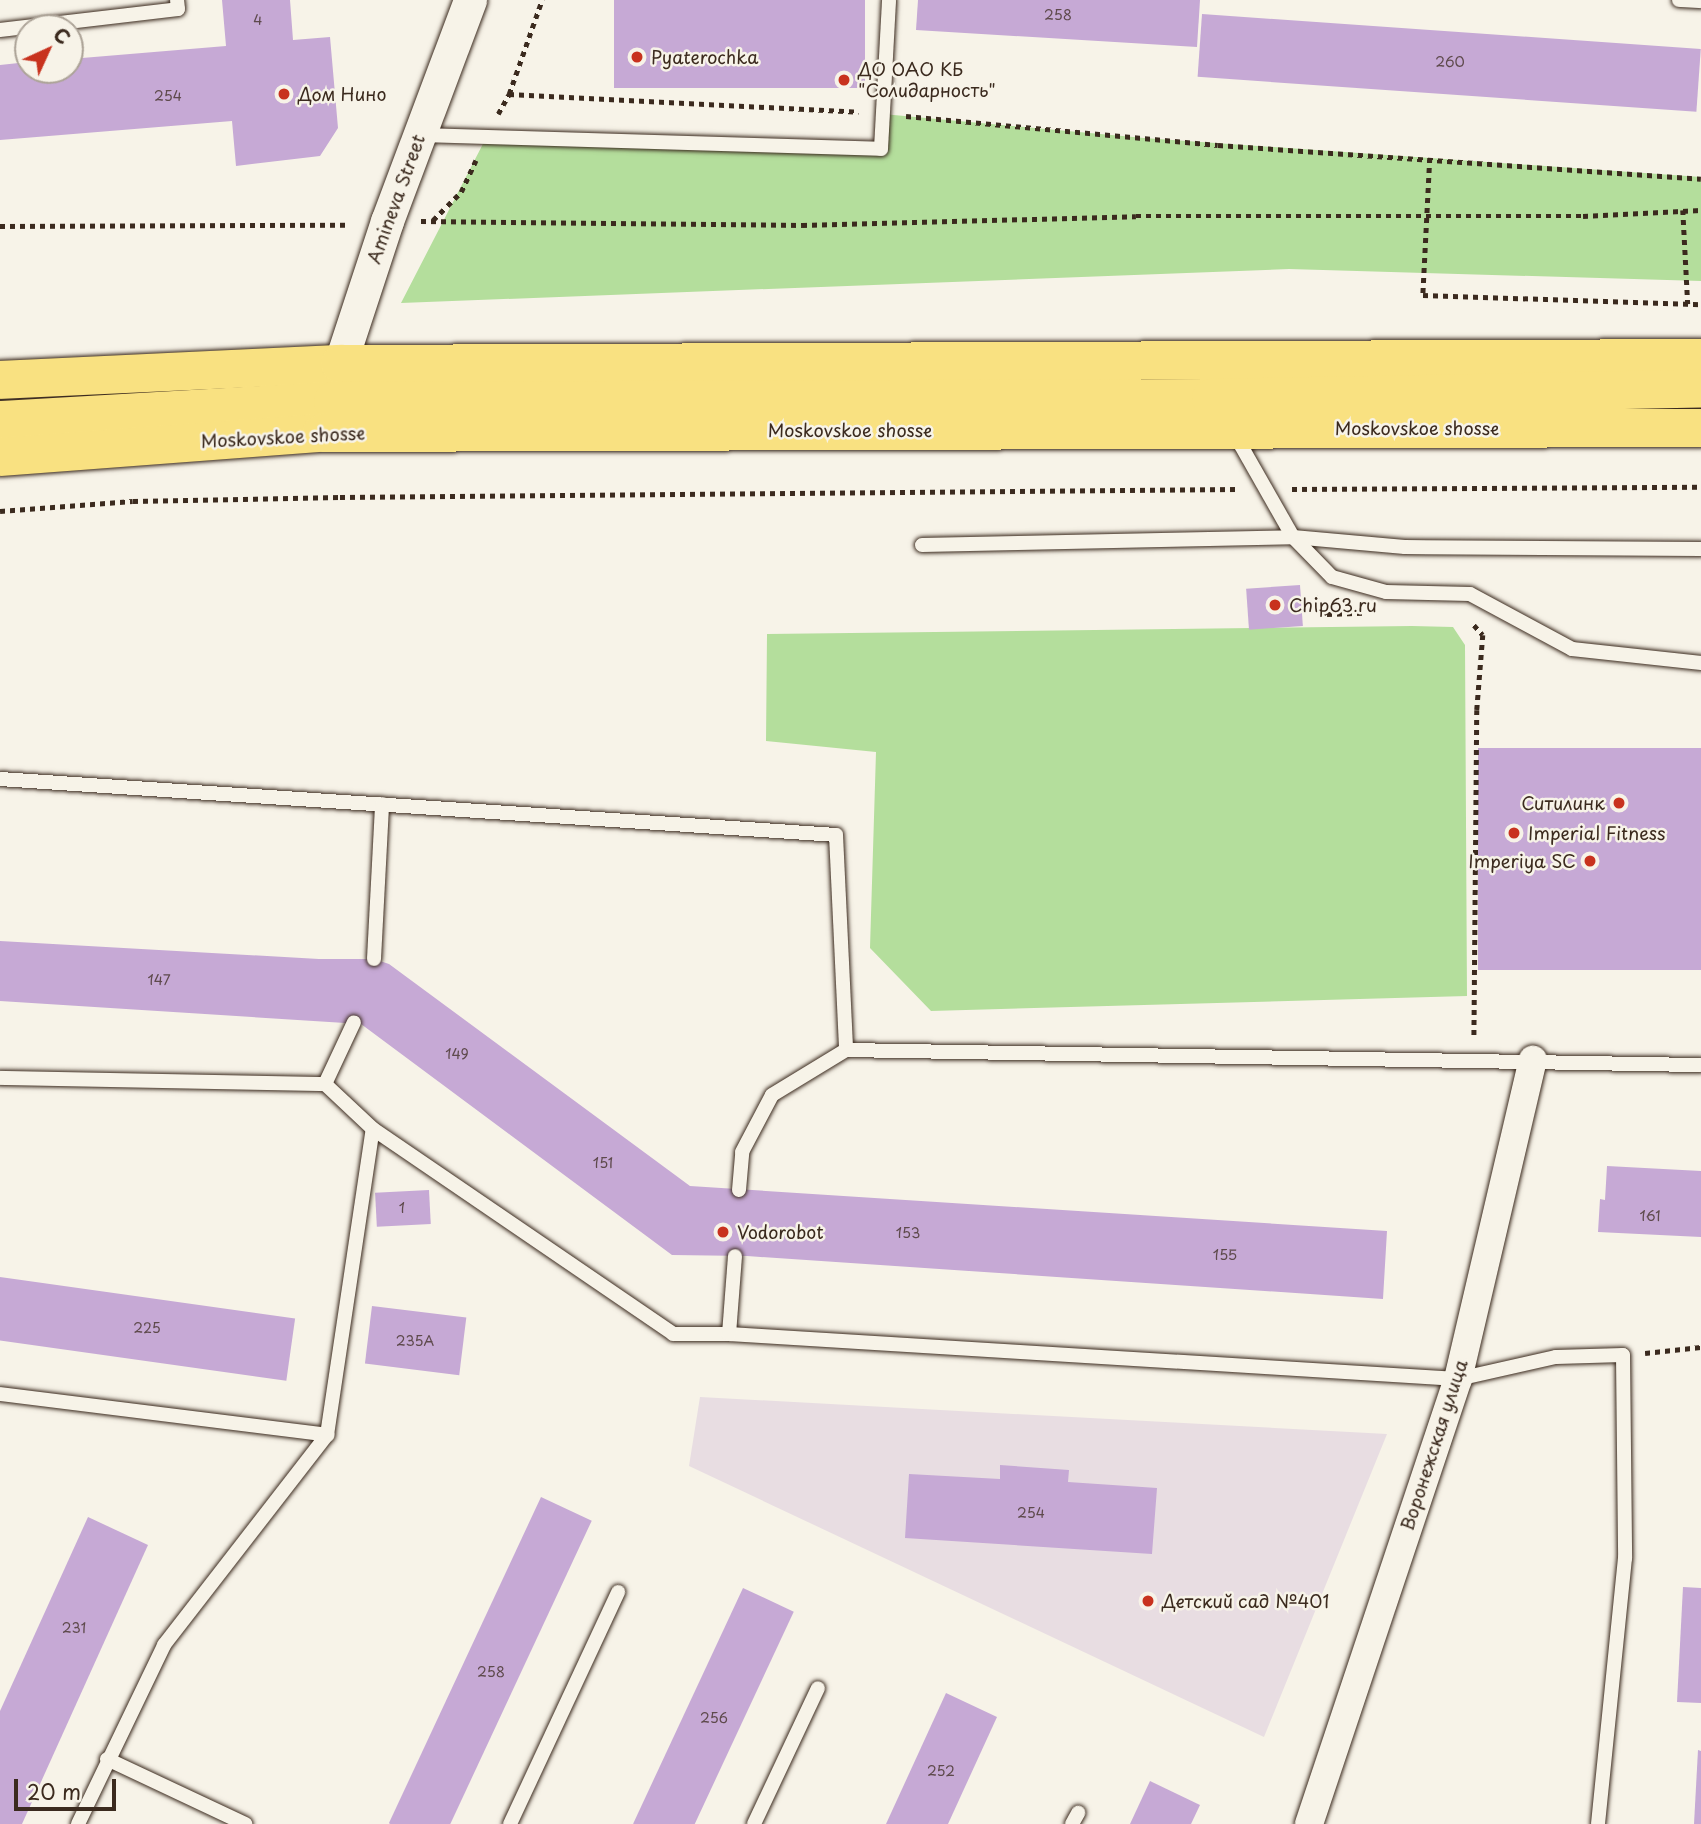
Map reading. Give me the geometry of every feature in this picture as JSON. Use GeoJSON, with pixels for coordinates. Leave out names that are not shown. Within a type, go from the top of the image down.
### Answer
{"type":"FeatureCollection","features":[{"type":"Feature","properties":{"kind":"main road","name":"Moskovskoe shosse"},"geometry":{"type":"LineString","coordinates":[[0,420],[336,383],[1701,358]]}},
{"type":"Feature","properties":{"kind":"main road","name":"Moskovskoe shosse"},"geometry":{"type":"LineString","coordinates":[[0,380],[336,383],[1701,428]]}},
{"type":"Feature","properties":{"kind":"main road","name":"Moskovskoe shosse"},"geometry":{"type":"LineString","coordinates":[[0,457],[322,433],[1221,413],[1701,389]]}},
{"type":"Feature","properties":{"kind":"street","name":"Amineva Street"},"geometry":{"type":"LineString","coordinates":[[336,383],[387,221],[470,0]]}},
{"type":"Feature","properties":{"kind":"street","name":"Воронежская улица"},"geometry":{"type":"LineString","coordinates":[[1309,1824],[1458,1379],[1533,1060]]}},
{"type":"Feature","properties":{"kind":"lane"},"geometry":{"type":"LineString","coordinates":[[0,30],[177,9],[177,0]]}},
{"type":"Feature","properties":{"kind":"lane"},"geometry":{"type":"LineString","coordinates":[[419,135],[881,149],[889,0]]}},
{"type":"Feature","properties":{"kind":"lane"},"geometry":{"type":"LineString","coordinates":[[1679,0],[1701,1]]}},
{"type":"Feature","properties":{"kind":"lane"},"geometry":{"type":"LineString","coordinates":[[1221,413],[1268,489],[1293,537],[1332,577],[1386,593],[1470,594],[1572,649],[1701,663]]}},
{"type":"Feature","properties":{"kind":"lane"},"geometry":{"type":"LineString","coordinates":[[922,545],[1293,537],[1405,547],[1701,549]]}},
{"type":"Feature","properties":{"kind":"lane"},"geometry":{"type":"LineString","coordinates":[[0,779],[836,835],[846,1050]]}},
{"type":"Feature","properties":{"kind":"lane"},"geometry":{"type":"LineString","coordinates":[[374,959],[382,804]]}},
{"type":"Feature","properties":{"kind":"lane"},"geometry":{"type":"LineString","coordinates":[[325,1084],[354,1022]]}},
{"type":"Feature","properties":{"kind":"lane"},"geometry":{"type":"LineString","coordinates":[[739,1190],[742,1152],[772,1095],[846,1050],[1701,1065]]}},
{"type":"Feature","properties":{"kind":"lane"},"geometry":{"type":"LineString","coordinates":[[0,1078],[325,1084],[373,1129],[673,1334],[729,1334],[1458,1379],[1556,1357],[1623,1355],[1625,1558],[1598,1824]]}},
{"type":"Feature","properties":{"kind":"lane"},"geometry":{"type":"LineString","coordinates":[[78,1824],[164,1645],[327,1435],[373,1129]]}},
{"type":"Feature","properties":{"kind":"lane"},"geometry":{"type":"LineString","coordinates":[[729,1334],[735,1256]]}},
{"type":"Feature","properties":{"kind":"lane"},"geometry":{"type":"LineString","coordinates":[[0,1394],[327,1435]]}},
{"type":"Feature","properties":{"kind":"lane"},"geometry":{"type":"LineString","coordinates":[[510,1824],[618,1592]]}},
{"type":"Feature","properties":{"kind":"lane"},"geometry":{"type":"LineString","coordinates":[[754,1824],[818,1688]]}},
{"type":"Feature","properties":{"kind":"lane"},"geometry":{"type":"LineString","coordinates":[[107,1759],[245,1824]]}},
{"type":"Feature","properties":{"kind":"path"},"geometry":{"type":"LineString","coordinates":[[509,94],[883,114],[1218,145],[1430,158],[1701,180]]}},
{"type":"Feature","properties":{"kind":"path"},"geometry":{"type":"LineString","coordinates":[[1430,158],[1423,295],[1701,303]]}},
{"type":"Feature","properties":{"kind":"path"},"geometry":{"type":"LineString","coordinates":[[432,221],[802,225],[1136,216],[1583,216],[1701,209]]}},
{"type":"Feature","properties":{"kind":"path"},"geometry":{"type":"LineString","coordinates":[[1683,210],[1688,304]]}},
{"type":"Feature","properties":{"kind":"path"},"geometry":{"type":"LineString","coordinates":[[0,226],[340,226],[387,221]]}},
{"type":"Feature","properties":{"kind":"path"},"geometry":{"type":"LineString","coordinates":[[0,511],[133,501],[326,497],[1701,487]]}},
{"type":"Feature","properties":{"kind":"path"},"geometry":{"type":"LineString","coordinates":[[1312,592],[1327,614],[1367,613]]}},
{"type":"Feature","properties":{"kind":"path"},"geometry":{"type":"LineString","coordinates":[[1468,619],[1483,635],[1477,710],[1474,1059]]}},
{"type":"Feature","properties":{"kind":"path"},"geometry":{"type":"LineString","coordinates":[[1623,1355],[1701,1347]]}},
{"type":"Feature","properties":{"kind":"shaded area","name":"Детский сад №401"},"geometry":{"type":"Polygon","coordinates":[[[700,1397],[1387,1434],[1264,1737],[689,1466],[700,1397]]]}},
{"type":"Feature","properties":{"kind":"green space"},"geometry":{"type":"Polygon","coordinates":[[[883,114],[1144,138],[1701,177],[1701,281],[1289,269],[401,303],[486,138],[881,149],[883,114]]]}},
{"type":"Feature","properties":{"kind":"green space"},"geometry":{"type":"Polygon","coordinates":[[[1453,627],[1465,645],[1467,996],[931,1011],[870,948],[876,752],[766,741],[767,634],[1453,627]]]}},
{"type":"Feature","properties":{"kind":"building"},"geometry":{"type":"Polygon","coordinates":[[[222,0],[290,0],[293,40],[330,37],[338,128],[320,156],[236,166],[232,121],[0,140],[0,65],[14,64],[14,84],[84,84],[84,58],[226,46],[222,0]]]}},
{"type":"Feature","properties":{"kind":"building"},"geometry":{"type":"Polygon","coordinates":[[[614,0],[865,0],[865,88],[614,88],[614,0]]]}},
{"type":"Feature","properties":{"kind":"building"},"geometry":{"type":"Polygon","coordinates":[[[918,0],[1200,0],[1197,47],[916,30],[918,0]]]}},
{"type":"Feature","properties":{"kind":"building"},"geometry":{"type":"Polygon","coordinates":[[[1202,14],[1701,49],[1696,112],[1198,77],[1202,14]]]}},
{"type":"Feature","properties":{"kind":"building"},"geometry":{"type":"Polygon","coordinates":[[[1300,585],[1303,626],[1249,630],[1246,589],[1300,585]]]}},
{"type":"Feature","properties":{"kind":"building","name":"Imperiya SC"},"geometry":{"type":"Polygon","coordinates":[[[1478,748],[1701,748],[1701,970],[1478,970],[1478,748]]]}},
{"type":"Feature","properties":{"kind":"building"},"geometry":{"type":"Polygon","coordinates":[[[0,941],[319,959],[374,959],[389,964],[690,1186],[1387,1231],[1383,1299],[747,1256],[672,1255],[361,1024],[0,1001],[0,941]]]}},
{"type":"Feature","properties":{"kind":"building"},"geometry":{"type":"Polygon","coordinates":[[[1607,1166],[1701,1171],[1701,1237],[1598,1232],[1600,1199],[1605,1200],[1607,1166]]]}},
{"type":"Feature","properties":{"kind":"building"},"geometry":{"type":"Polygon","coordinates":[[[429,1190],[431,1224],[377,1227],[375,1193],[429,1190]]]}},
{"type":"Feature","properties":{"kind":"building"},"geometry":{"type":"Polygon","coordinates":[[[0,1277],[295,1318],[286,1381],[0,1341],[0,1277]]]}},
{"type":"Feature","properties":{"kind":"building"},"geometry":{"type":"Polygon","coordinates":[[[372,1306],[466,1318],[459,1375],[365,1364],[372,1306]]]}},
{"type":"Feature","properties":{"kind":"building"},"geometry":{"type":"Polygon","coordinates":[[[1000,1465],[1069,1470],[1068,1482],[1157,1488],[1152,1554],[905,1538],[909,1474],[1000,1479],[1000,1465]]]}},
{"type":"Feature","properties":{"kind":"building"},"geometry":{"type":"Polygon","coordinates":[[[541,1497],[592,1521],[450,1824],[389,1823],[541,1497]]]}},
{"type":"Feature","properties":{"kind":"building"},"geometry":{"type":"Polygon","coordinates":[[[88,1517],[148,1545],[22,1824],[0,1824],[0,1711],[88,1517]]]}},
{"type":"Feature","properties":{"kind":"building"},"geometry":{"type":"Polygon","coordinates":[[[1683,1587],[1701,1588],[1701,1703],[1677,1702],[1683,1587]]]}},
{"type":"Feature","properties":{"kind":"building"},"geometry":{"type":"Polygon","coordinates":[[[743,1588],[794,1612],[695,1824],[633,1824],[743,1588]]]}},
{"type":"Feature","properties":{"kind":"building"},"geometry":{"type":"Polygon","coordinates":[[[946,1693],[997,1717],[948,1824],[886,1824],[946,1693]]]}},
{"type":"Feature","properties":{"kind":"building"},"geometry":{"type":"Polygon","coordinates":[[[1698,1750],[1701,1751],[1701,1824],[1694,1824],[1698,1750]]]}},
{"type":"Feature","properties":{"kind":"building"},"geometry":{"type":"Polygon","coordinates":[[[1150,1781],[1200,1805],[1191,1824],[1130,1824],[1150,1781]]]}},
{"type":"Feature","properties":{"kind":"place","name":"Pyaterochka"},"geometry":{"type":"Point","coordinates":[637,57]}},
{"type":"Feature","properties":{"kind":"place","name":"ДО ОАО КБ \"Солидарность\""},"geometry":{"type":"Point","coordinates":[844,80]}},
{"type":"Feature","properties":{"kind":"place","name":"Дом Нино"},"geometry":{"type":"Point","coordinates":[284,94]}},
{"type":"Feature","properties":{"kind":"place","name":"Chip63.ru"},"geometry":{"type":"Point","coordinates":[1275,605]}},
{"type":"Feature","properties":{"kind":"place","name":"Ситилинк"},"geometry":{"type":"Point","coordinates":[1619,803]}},
{"type":"Feature","properties":{"kind":"place","name":"Imperial Fitness"},"geometry":{"type":"Point","coordinates":[1514,833]}},
{"type":"Feature","properties":{"kind":"place","name":"Imperiya SC"},"geometry":{"type":"Point","coordinates":[1590,861]}},
{"type":"Feature","properties":{"kind":"place","name":"Vodorobot"},"geometry":{"type":"Point","coordinates":[723,1232]}},
{"type":"Feature","properties":{"kind":"place","name":"Детский сад №401"},"geometry":{"type":"Point","coordinates":[1148,1601]}}]}
